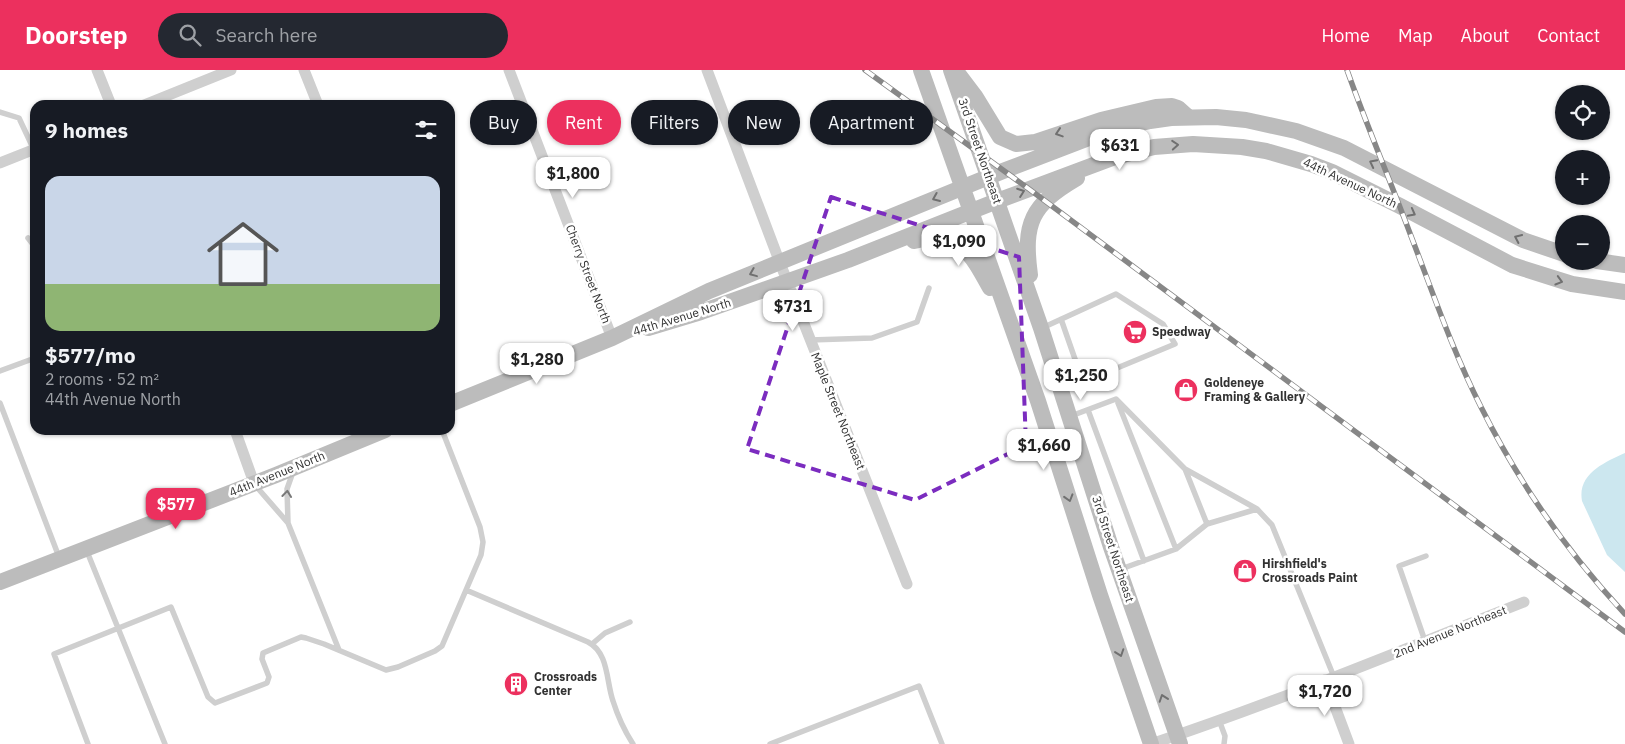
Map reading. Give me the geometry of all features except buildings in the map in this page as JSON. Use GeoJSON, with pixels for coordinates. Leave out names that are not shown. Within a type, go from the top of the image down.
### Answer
{"type":"FeatureCollection","features":[{"type":"Feature","properties":{"kind":"main road"},"geometry":{"type":"LineString","coordinates":[[920,70],[1032,386],[1151,744]]}},
{"type":"Feature","properties":{"kind":"main road","name":"3rd Street Northeast"},"geometry":{"type":"LineString","coordinates":[[951,70],[1041,328],[1119,570],[1178,740]]}},
{"type":"Feature","properties":{"kind":"main road"},"geometry":{"type":"LineString","coordinates":[[955,70],[975,96],[1000,137],[1016,144],[1035,142],[1101,120],[1156,107],[1172,106],[1178,108],[1188,117]]}},
{"type":"Feature","properties":{"kind":"main road","name":"44th Avenue North"},"geometry":{"type":"LineString","coordinates":[[455,402],[612,338],[708,291],[963,187],[1106,131],[1150,121],[1188,117],[1246,120],[1280,126],[1320,138],[1344,148],[1516,237],[1555,251]]}},
{"type":"Feature","properties":{"kind":"main road","name":"44th Avenue North"},"geometry":{"type":"LineString","coordinates":[[612,338],[670,322],[826,268],[1085,167],[1136,151],[1174,145],[1215,144],[1250,148],[1289,156],[1332,172],[1512,265],[1572,284],[1625,292]]}},
{"type":"Feature","properties":{"kind":"main road"},"geometry":{"type":"LineString","coordinates":[[1041,328],[1027,255],[1027,237],[1031,220],[1039,207],[1058,190],[1090,171],[1136,151]]}},
{"type":"Feature","properties":{"kind":"main road"},"geometry":{"type":"LineString","coordinates":[[826,268],[928,238],[945,239],[958,244],[975,262],[991,290],[1032,386]]}},
{"type":"Feature","properties":{"kind":"main road"},"geometry":{"type":"LineString","coordinates":[[1610,263],[1625,265]]}},
{"type":"Feature","properties":{"kind":"main road","name":"44th Avenue North"},"geometry":{"type":"LineString","coordinates":[[0,582],[373,435]]}},
{"type":"Feature","properties":{"kind":"street"},"geometry":{"type":"LineString","coordinates":[[97,70],[109,100]]}},
{"type":"Feature","properties":{"kind":"street"},"geometry":{"type":"LineString","coordinates":[[157,100],[232,70]]}},
{"type":"Feature","properties":{"kind":"street"},"geometry":{"type":"LineString","coordinates":[[304,70],[316,100]]}},
{"type":"Feature","properties":{"kind":"street","name":"Cherry Street North"},"geometry":{"type":"LineString","coordinates":[[508,70],[612,338]]}},
{"type":"Feature","properties":{"kind":"street","name":"Maple Street Northeast"},"geometry":{"type":"LineString","coordinates":[[707,70],[787,282],[907,584]]}},
{"type":"Feature","properties":{"kind":"street"},"geometry":{"type":"LineString","coordinates":[[0,163],[30,151]]}},
{"type":"Feature","properties":{"kind":"street"},"geometry":{"type":"LineString","coordinates":[[237,435],[254,483]]}},
{"type":"Feature","properties":{"kind":"street","name":"2nd Avenue Northeast"},"geometry":{"type":"LineString","coordinates":[[1151,744],[1178,740],[1219,720],[1524,602]]}},
{"type":"Feature","properties":{"kind":"street"},"geometry":{"type":"LineString","coordinates":[[1329,679],[1349,744]]}},
{"type":"Feature","properties":{"kind":"lane"},"geometry":{"type":"LineString","coordinates":[[0,112],[19,118],[30,139]]}},
{"type":"Feature","properties":{"kind":"lane"},"geometry":{"type":"LineString","coordinates":[[810,340],[872,338],[917,322],[929,288]]}},
{"type":"Feature","properties":{"kind":"lane"},"geometry":{"type":"LineString","coordinates":[[1041,328],[1116,294],[1163,324],[1174,344],[1062,391]]}},
{"type":"Feature","properties":{"kind":"lane"},"geometry":{"type":"LineString","coordinates":[[1061,319],[1083,382]]}},
{"type":"Feature","properties":{"kind":"lane"},"geometry":{"type":"LineString","coordinates":[[0,372],[30,360]]}},
{"type":"Feature","properties":{"kind":"lane"},"geometry":{"type":"LineString","coordinates":[[1070,416],[1116,399]]}},
{"type":"Feature","properties":{"kind":"lane"},"geometry":{"type":"LineString","coordinates":[[1116,399],[1185,469],[1257,509],[1272,525],[1329,679]]}},
{"type":"Feature","properties":{"kind":"lane"},"geometry":{"type":"LineString","coordinates":[[1116,399],[1176,549]]}},
{"type":"Feature","properties":{"kind":"lane"},"geometry":{"type":"LineString","coordinates":[[0,403],[59,558]]}},
{"type":"Feature","properties":{"kind":"lane"},"geometry":{"type":"LineString","coordinates":[[1088,410],[1144,561]]}},
{"type":"Feature","properties":{"kind":"lane"},"geometry":{"type":"LineString","coordinates":[[88,744],[54,654],[171,606],[208,697],[215,703],[267,682],[268,674],[262,656],[266,651],[304,637],[386,670],[398,667],[442,646],[481,555],[483,537],[444,435]]}},
{"type":"Feature","properties":{"kind":"lane"},"geometry":{"type":"LineString","coordinates":[[288,523],[287,489],[291,476],[297,466]]}},
{"type":"Feature","properties":{"kind":"lane"},"geometry":{"type":"LineString","coordinates":[[1185,469],[1207,524]]}},
{"type":"Feature","properties":{"kind":"lane"},"geometry":{"type":"LineString","coordinates":[[254,483],[288,523],[339,650]]}},
{"type":"Feature","properties":{"kind":"lane"},"geometry":{"type":"LineString","coordinates":[[1119,570],[1176,549],[1207,524],[1257,509]]}},
{"type":"Feature","properties":{"kind":"lane"},"geometry":{"type":"LineString","coordinates":[[86,548],[165,744]]}},
{"type":"Feature","properties":{"kind":"lane"},"geometry":{"type":"LineString","coordinates":[[1425,641],[1399,566],[1426,556]]}},
{"type":"Feature","properties":{"kind":"lane"},"geometry":{"type":"LineString","coordinates":[[466,590],[592,644],[602,656],[615,708],[633,744]]}},
{"type":"Feature","properties":{"kind":"lane"},"geometry":{"type":"LineString","coordinates":[[592,644],[605,633],[630,622]]}},
{"type":"Feature","properties":{"kind":"lane"},"geometry":{"type":"LineString","coordinates":[[770,744],[918,686],[942,744]]}},
{"type":"Feature","properties":{"kind":"lane"},"geometry":{"type":"LineString","coordinates":[[1219,720],[1225,736],[1224,744]]}},
{"type":"Feature","properties":{"kind":"highlighted area"},"geometry":{"type":"Polygon","coordinates":[[[831,197],[1019,257],[1026,445],[915,500],[747,449],[831,197]]]}},
{"type":"Feature","properties":{"kind":"water"},"geometry":{"type":"Polygon","coordinates":[[[1625,453],[1625,572],[1607,555],[1582,501],[1582,492],[1584,483],[1594,470],[1609,460],[1625,453]]]}},
{"type":"Feature","properties":{"kind":"railway"},"geometry":{"type":"LineString","coordinates":[[865,70],[1029,189],[1625,632]]}},
{"type":"Feature","properties":{"kind":"railway"},"geometry":{"type":"LineString","coordinates":[[1347,70],[1461,365],[1481,407],[1511,463],[1546,516],[1583,566],[1625,614]]}},
{"type":"Feature","properties":{"kind":"place","name":"Speedway"},"geometry":{"type":"Point","coordinates":[1135,332]}},
{"type":"Feature","properties":{"kind":"place","name":"Goldeneye Framing & Gallery"},"geometry":{"type":"Point","coordinates":[1186,390]}},
{"type":"Feature","properties":{"kind":"place","name":"Hirshfield's Crossroads Paint"},"geometry":{"type":"Point","coordinates":[1245,571]}},
{"type":"Feature","properties":{"kind":"place","name":"Crossroads Center"},"geometry":{"type":"Point","coordinates":[516,684]}}]}
